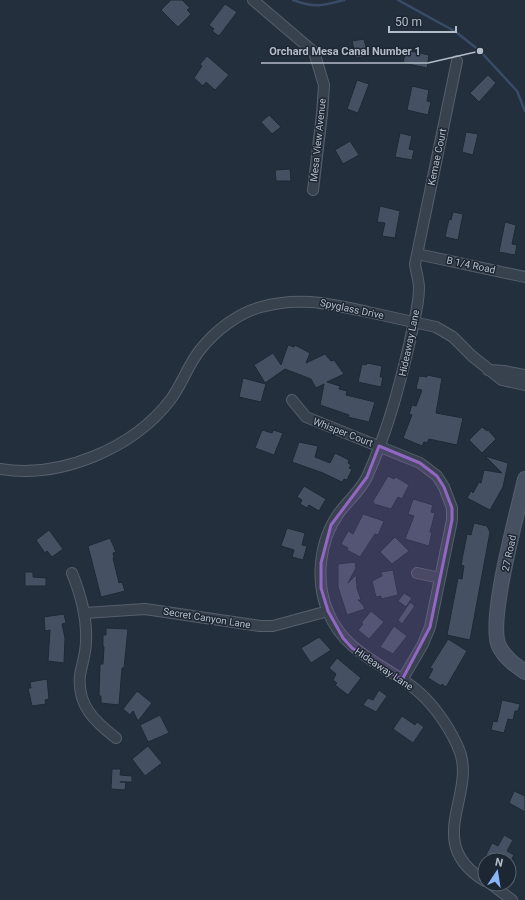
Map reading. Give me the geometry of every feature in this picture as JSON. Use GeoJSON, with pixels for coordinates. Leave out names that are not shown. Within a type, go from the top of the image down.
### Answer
{"type":"FeatureCollection","features":[{"type":"Feature","properties":{"kind":"street","name":"Mesa View Avenue"},"geometry":{"type":"LineString","coordinates":[[253,0],[314,52],[324,85],[313,190]]}},
{"type":"Feature","properties":{"kind":"street","name":"Kemae Court"},"geometry":{"type":"LineString","coordinates":[[418,254],[457,61]]}},
{"type":"Feature","properties":{"kind":"street","name":"B 1/4 Road"},"geometry":{"type":"LineString","coordinates":[[418,254],[525,277]]}},
{"type":"Feature","properties":{"kind":"street","name":"Hideaway Lane"},"geometry":{"type":"LineString","coordinates":[[418,254],[415,264],[419,288],[414,322],[392,412],[367,477],[360,490],[335,518],[326,537],[320,575],[321,588],[335,627],[352,648],[415,689],[430,704],[458,746],[463,762],[463,780],[455,813],[454,830],[456,848],[460,857],[477,876]]}},
{"type":"Feature","properties":{"kind":"street","name":"Spyglass Drive"},"geometry":{"type":"LineString","coordinates":[[0,469],[37,470],[65,466],[101,455],[138,432],[171,399],[200,350],[222,328],[246,312],[260,307],[289,301],[318,301],[436,327],[454,337],[488,370],[502,380],[525,385]]}},
{"type":"Feature","properties":{"kind":"street"},"geometry":{"type":"LineString","coordinates":[[488,370],[525,375]]}},
{"type":"Feature","properties":{"kind":"street","name":"Whisper Court"},"geometry":{"type":"LineString","coordinates":[[292,400],[306,417],[420,463],[437,476],[444,486],[452,508],[452,520],[430,627],[423,644],[402,680]]}},
{"type":"Feature","properties":{"kind":"street","name":"27 Road"},"geometry":{"type":"LineString","coordinates":[[525,479],[501,589],[496,627],[499,646],[510,661],[525,672]]}},
{"type":"Feature","properties":{"kind":"street"},"geometry":{"type":"LineString","coordinates":[[72,573],[81,595],[85,613],[86,642],[80,676],[82,698],[87,711],[96,723],[116,738]]}},
{"type":"Feature","properties":{"kind":"street"},"geometry":{"type":"LineString","coordinates":[[417,573],[440,578]]}},
{"type":"Feature","properties":{"kind":"street","name":"Secret Canyon Lane"},"geometry":{"type":"LineString","coordinates":[[85,613],[145,609],[260,626],[273,626],[328,611]]}},
{"type":"Feature","properties":{"kind":"street"},"geometry":{"type":"LineString","coordinates":[[502,892],[512,900]]}},
{"type":"Feature","properties":{"kind":"highlighted area"},"geometry":{"type":"Polygon","coordinates":[[[379,446],[420,463],[437,476],[444,487],[452,508],[452,520],[430,627],[402,680],[352,648],[343,638],[328,611],[321,588],[321,563],[331,525],[367,477],[379,446]]]}},
{"type":"Feature","properties":{"kind":"building"},"geometry":{"type":"Polygon","coordinates":[[[171,0],[182,0],[190,8],[187,10],[191,14],[178,27],[161,10],[171,0]]]}},
{"type":"Feature","properties":{"kind":"building"},"geometry":{"type":"Polygon","coordinates":[[[225,4],[237,12],[219,36],[212,31],[214,29],[209,25],[225,4]]]}},
{"type":"Feature","properties":{"kind":"building"},"geometry":{"type":"Polygon","coordinates":[[[364,39],[368,56],[356,58],[352,41],[364,39]]]}},
{"type":"Feature","properties":{"kind":"building"},"geometry":{"type":"Polygon","coordinates":[[[406,50],[429,55],[427,68],[403,63],[406,50]]]}},
{"type":"Feature","properties":{"kind":"building"},"geometry":{"type":"Polygon","coordinates":[[[207,56],[229,75],[215,90],[206,82],[203,86],[194,78],[202,66],[200,64],[207,56]]]}},
{"type":"Feature","properties":{"kind":"building"},"geometry":{"type":"Polygon","coordinates":[[[488,75],[496,83],[479,102],[470,93],[488,75]]]}},
{"type":"Feature","properties":{"kind":"building"},"geometry":{"type":"Polygon","coordinates":[[[357,80],[369,84],[358,113],[347,109],[357,80]]]}},
{"type":"Feature","properties":{"kind":"building"},"geometry":{"type":"Polygon","coordinates":[[[412,86],[429,90],[427,101],[431,102],[428,115],[407,110],[412,86]]]}},
{"type":"Feature","properties":{"kind":"building"},"geometry":{"type":"Polygon","coordinates":[[[269,115],[281,127],[272,134],[261,122],[269,115]]]}},
{"type":"Feature","properties":{"kind":"building"},"geometry":{"type":"Polygon","coordinates":[[[466,132],[478,134],[473,155],[462,152],[466,132]]]}},
{"type":"Feature","properties":{"kind":"building"},"geometry":{"type":"Polygon","coordinates":[[[400,133],[412,136],[409,149],[414,150],[412,160],[395,157],[400,133]]]}},
{"type":"Feature","properties":{"kind":"building"},"geometry":{"type":"Polygon","coordinates":[[[350,141],[359,155],[343,164],[335,150],[350,141]]]}},
{"type":"Feature","properties":{"kind":"building"},"geometry":{"type":"Polygon","coordinates":[[[290,169],[291,181],[276,181],[275,170],[290,169]]]}},
{"type":"Feature","properties":{"kind":"building"},"geometry":{"type":"Polygon","coordinates":[[[380,206],[400,211],[395,238],[382,236],[385,223],[377,222],[380,206]]]}},
{"type":"Feature","properties":{"kind":"building"},"geometry":{"type":"Polygon","coordinates":[[[453,212],[463,214],[458,240],[445,237],[449,219],[451,220],[453,212]]]}},
{"type":"Feature","properties":{"kind":"building"},"geometry":{"type":"Polygon","coordinates":[[[505,222],[516,225],[512,244],[517,245],[515,255],[499,252],[505,222]]]}},
{"type":"Feature","properties":{"kind":"building"},"geometry":{"type":"Polygon","coordinates":[[[288,345],[294,347],[295,345],[310,353],[306,363],[325,354],[331,361],[334,360],[344,374],[327,382],[340,386],[339,389],[347,391],[346,395],[375,402],[369,422],[348,417],[349,415],[320,405],[324,384],[316,388],[311,379],[285,369],[265,383],[254,365],[273,353],[281,365],[288,345]]]}},
{"type":"Feature","properties":{"kind":"building"},"geometry":{"type":"Polygon","coordinates":[[[367,363],[382,366],[380,377],[383,377],[381,387],[358,382],[362,364],[366,365],[367,363]]]}},
{"type":"Feature","properties":{"kind":"building"},"geometry":{"type":"Polygon","coordinates":[[[427,375],[442,378],[436,413],[463,418],[457,445],[429,439],[427,443],[424,442],[422,446],[403,438],[412,415],[409,414],[412,405],[416,406],[422,390],[416,389],[419,376],[427,377],[427,375]]]}},
{"type":"Feature","properties":{"kind":"building"},"geometry":{"type":"Polygon","coordinates":[[[243,378],[266,384],[261,402],[239,397],[243,378]]]}},
{"type":"Feature","properties":{"kind":"building"},"geometry":{"type":"Polygon","coordinates":[[[482,427],[487,431],[488,430],[496,439],[482,453],[469,440],[482,427]]]}},
{"type":"Feature","properties":{"kind":"building"},"geometry":{"type":"Polygon","coordinates":[[[262,430],[272,433],[273,430],[283,433],[274,455],[255,448],[262,430]]]}},
{"type":"Feature","properties":{"kind":"building"},"geometry":{"type":"Polygon","coordinates":[[[299,442],[318,446],[315,457],[330,463],[335,453],[349,460],[348,463],[351,465],[349,468],[352,469],[347,480],[344,479],[342,482],[323,473],[292,462],[299,442]]]}},
{"type":"Feature","properties":{"kind":"building"},"geometry":{"type":"Polygon","coordinates":[[[485,456],[508,463],[503,487],[490,510],[467,498],[471,491],[473,493],[479,482],[481,483],[484,470],[502,473],[485,456]]]}},
{"type":"Feature","properties":{"kind":"building"},"geometry":{"type":"Polygon","coordinates":[[[388,476],[394,479],[396,477],[409,485],[402,499],[398,497],[391,509],[374,504],[373,501],[388,476]]]}},
{"type":"Feature","properties":{"kind":"building"},"geometry":{"type":"Polygon","coordinates":[[[304,486],[326,499],[319,511],[309,505],[307,508],[300,504],[302,500],[297,497],[304,486]]]}},
{"type":"Feature","properties":{"kind":"building"},"geometry":{"type":"Polygon","coordinates":[[[413,499],[433,505],[431,512],[435,513],[430,532],[432,532],[429,546],[405,539],[414,516],[408,514],[413,499]]]}},
{"type":"Feature","properties":{"kind":"building"},"geometry":{"type":"Polygon","coordinates":[[[363,514],[384,521],[378,535],[375,534],[360,557],[347,550],[348,548],[341,544],[348,531],[353,534],[363,514]]]}},
{"type":"Feature","properties":{"kind":"building"},"geometry":{"type":"Polygon","coordinates":[[[474,523],[487,526],[490,532],[470,640],[447,635],[458,578],[462,579],[464,566],[461,565],[467,534],[471,535],[474,523]]]}},
{"type":"Feature","properties":{"kind":"building"},"geometry":{"type":"Polygon","coordinates":[[[287,528],[305,533],[302,545],[307,546],[303,560],[292,557],[294,550],[281,546],[287,528]]]}},
{"type":"Feature","properties":{"kind":"building"},"geometry":{"type":"Polygon","coordinates":[[[49,530],[63,549],[52,557],[47,551],[45,553],[36,540],[49,530]]]}},
{"type":"Feature","properties":{"kind":"building"},"geometry":{"type":"Polygon","coordinates":[[[395,537],[409,551],[392,564],[380,552],[395,537]]]}},
{"type":"Feature","properties":{"kind":"building"},"geometry":{"type":"Polygon","coordinates":[[[110,538],[116,552],[113,553],[113,558],[119,583],[122,582],[125,591],[101,597],[88,546],[110,538]]]}},
{"type":"Feature","properties":{"kind":"building"},"geometry":{"type":"Polygon","coordinates":[[[355,562],[356,568],[348,583],[356,575],[357,588],[361,600],[358,600],[365,609],[347,615],[338,587],[338,564],[355,562]]]}},
{"type":"Feature","properties":{"kind":"building"},"geometry":{"type":"Polygon","coordinates":[[[393,570],[398,595],[381,599],[381,596],[376,597],[372,581],[382,576],[381,572],[393,570]]]}},
{"type":"Feature","properties":{"kind":"building"},"geometry":{"type":"Polygon","coordinates":[[[25,572],[33,572],[33,577],[46,578],[46,586],[25,586],[25,572]]]}},
{"type":"Feature","properties":{"kind":"building"},"geometry":{"type":"Polygon","coordinates":[[[404,593],[412,598],[406,607],[398,601],[404,593]]]}},
{"type":"Feature","properties":{"kind":"building"},"geometry":{"type":"Polygon","coordinates":[[[410,602],[415,606],[402,624],[398,620],[410,602]]]}},
{"type":"Feature","properties":{"kind":"building"},"geometry":{"type":"Polygon","coordinates":[[[371,611],[384,622],[369,639],[358,630],[363,624],[361,623],[371,611]]]}},
{"type":"Feature","properties":{"kind":"building"},"geometry":{"type":"Polygon","coordinates":[[[64,614],[66,623],[62,624],[65,638],[64,663],[48,661],[50,630],[45,631],[44,617],[64,614]]]}},
{"type":"Feature","properties":{"kind":"building"},"geometry":{"type":"Polygon","coordinates":[[[394,626],[407,636],[393,654],[380,647],[394,626]]]}},
{"type":"Feature","properties":{"kind":"building"},"geometry":{"type":"Polygon","coordinates":[[[106,628],[128,629],[124,668],[122,668],[119,705],[101,703],[101,696],[99,696],[100,664],[103,664],[103,635],[106,635],[106,628]]]}},
{"type":"Feature","properties":{"kind":"building"},"geometry":{"type":"Polygon","coordinates":[[[319,637],[331,650],[311,663],[301,648],[319,637]]]}},
{"type":"Feature","properties":{"kind":"building"},"geometry":{"type":"Polygon","coordinates":[[[448,639],[467,651],[446,687],[442,684],[441,686],[428,678],[433,669],[430,668],[448,639]]]}},
{"type":"Feature","properties":{"kind":"building"},"geometry":{"type":"Polygon","coordinates":[[[337,658],[361,678],[348,695],[335,685],[337,683],[333,680],[336,674],[329,668],[337,658]]]}},
{"type":"Feature","properties":{"kind":"building"},"geometry":{"type":"Polygon","coordinates":[[[47,679],[49,699],[45,700],[46,704],[32,706],[28,688],[31,688],[30,682],[47,679]]]}},
{"type":"Feature","properties":{"kind":"building"},"geometry":{"type":"Polygon","coordinates":[[[379,690],[387,696],[376,712],[363,705],[368,698],[373,700],[379,690]]]}},
{"type":"Feature","properties":{"kind":"building"},"geometry":{"type":"Polygon","coordinates":[[[137,691],[152,703],[138,721],[133,711],[130,715],[123,709],[137,691]]]}},
{"type":"Feature","properties":{"kind":"building"},"geometry":{"type":"Polygon","coordinates":[[[502,700],[520,704],[518,711],[515,711],[513,720],[508,719],[504,733],[491,730],[493,721],[497,722],[502,700]]]}},
{"type":"Feature","properties":{"kind":"building"},"geometry":{"type":"Polygon","coordinates":[[[160,715],[169,733],[148,742],[140,725],[160,715]]]}},
{"type":"Feature","properties":{"kind":"building"},"geometry":{"type":"Polygon","coordinates":[[[402,716],[415,725],[417,722],[424,727],[413,743],[393,729],[402,716]]]}},
{"type":"Feature","properties":{"kind":"building"},"geometry":{"type":"Polygon","coordinates":[[[148,746],[162,763],[145,776],[132,759],[148,746]]]}},
{"type":"Feature","properties":{"kind":"building"},"geometry":{"type":"Polygon","coordinates":[[[112,769],[121,769],[120,775],[132,776],[132,782],[126,782],[125,790],[111,789],[112,769]]]}},
{"type":"Feature","properties":{"kind":"building"},"geometry":{"type":"Polygon","coordinates":[[[514,791],[525,796],[525,812],[509,803],[514,791]]]}},
{"type":"Feature","properties":{"kind":"building"},"geometry":{"type":"Polygon","coordinates":[[[504,835],[513,840],[507,851],[509,852],[488,852],[492,843],[498,846],[504,835]]]}},
{"type":"Feature","properties":{"kind":"waterway"},"geometry":{"type":"LineString","coordinates":[[293,0],[313,5],[330,4],[344,0]]}},
{"type":"Feature","properties":{"kind":"waterway"},"geometry":{"type":"LineString","coordinates":[[398,0],[456,32],[480,51],[517,91],[525,111]]}},
{"type":"Feature","properties":{"kind":"place","name":"Orchard Mesa Canal Number 1"},"geometry":{"type":"Point","coordinates":[480,51]}}]}
